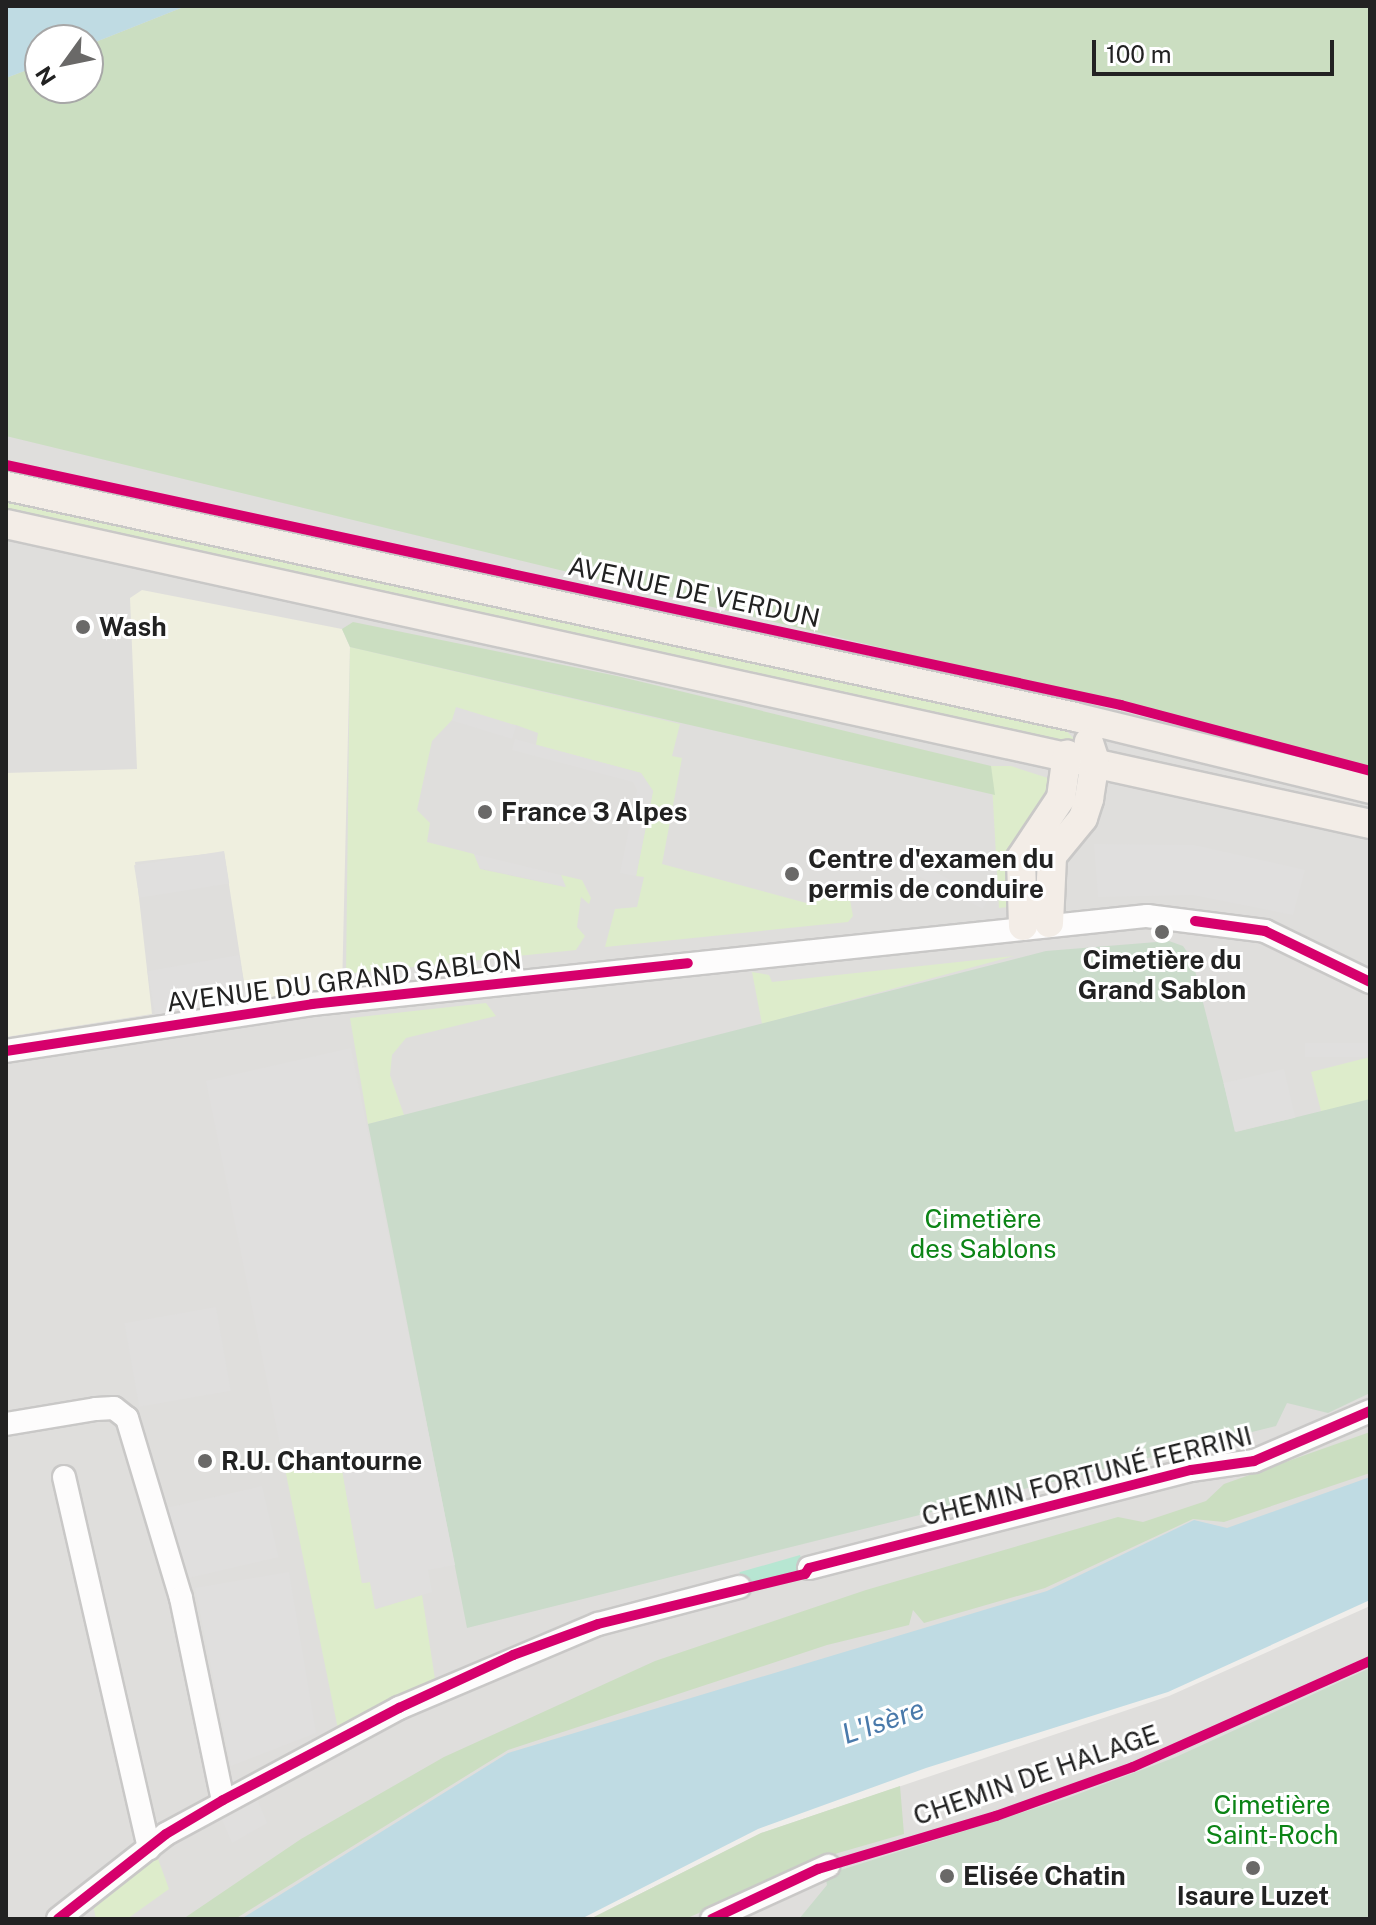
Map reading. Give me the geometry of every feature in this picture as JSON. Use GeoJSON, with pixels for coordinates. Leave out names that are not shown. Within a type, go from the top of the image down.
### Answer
{"type":"FeatureCollection","features":[{"type":"Feature","properties":{"kind":"main road","name":"AVENUE DE VERDUN"},"geometry":{"type":"LineString","coordinates":[[6,486],[1075,717],[1370,789]]}},
{"type":"Feature","properties":{"kind":"main road"},"geometry":{"type":"LineString","coordinates":[[6,524],[1084,754],[1370,824]]}},
{"type":"Feature","properties":{"kind":"main road"},"geometry":{"type":"LineString","coordinates":[[1036,924],[1052,856],[1083,818],[1084,754],[1075,717]]}},
{"type":"Feature","properties":{"kind":"main road"},"geometry":{"type":"LineString","coordinates":[[1084,754],[1305,774]]}},
{"type":"Feature","properties":{"kind":"street","name":"AVENUE DU GRAND SABLON"},"geometry":{"type":"LineString","coordinates":[[6,1051],[312,1004],[1036,924],[1158,915],[1236,924],[1300,944],[1370,982]]}},
{"type":"Feature","properties":{"kind":"street"},"geometry":{"type":"LineString","coordinates":[[6,1424],[114,1408],[127,1418],[181,1598],[223,1800]]}},
{"type":"Feature","properties":{"kind":"street","name":"CHEMIN FORTUNÉ FERRINI"},"geometry":{"type":"LineString","coordinates":[[809,1568],[1191,1470],[1254,1461],[1370,1411]]}},
{"type":"Feature","properties":{"kind":"street"},"geometry":{"type":"LineString","coordinates":[[64,1477],[149,1848]]}},
{"type":"Feature","properties":{"kind":"street"},"geometry":{"type":"LineString","coordinates":[[58,1919],[149,1848],[223,1800],[411,1702],[513,1655],[598,1624],[739,1587]]}},
{"type":"Feature","properties":{"kind":"street"},"geometry":{"type":"LineString","coordinates":[[712,1919],[828,1866]]}},
{"type":"Feature","properties":{"kind":"shaded area"},"geometry":{"type":"Polygon","coordinates":[[[6,6],[1370,6],[1370,1549],[378,1919],[6,1919],[6,6]]]}},
{"type":"Feature","properties":{"kind":"shaded area"},"geometry":{"type":"Polygon","coordinates":[[[456,707],[516,725],[512,739],[452,720],[456,707]]]}},
{"type":"Feature","properties":{"kind":"shaded area"},"geometry":{"type":"Polygon","coordinates":[[[515,739],[641,773],[653,791],[636,876],[620,873],[637,790],[633,782],[512,750],[515,739]]]}},
{"type":"Feature","properties":{"kind":"shaded area"},"geometry":{"type":"Polygon","coordinates":[[[1094,844],[1194,845],[1305,870],[1293,915],[1193,895],[1098,897],[1094,844]]]}},
{"type":"Feature","properties":{"kind":"shaded area"},"geometry":{"type":"Polygon","coordinates":[[[224,851],[229,884],[139,898],[134,865],[224,851]]]}},
{"type":"Feature","properties":{"kind":"shaded area"},"geometry":{"type":"Polygon","coordinates":[[[474,854],[561,875],[566,887],[480,868],[474,854]]]}},
{"type":"Feature","properties":{"kind":"shaded area"},"geometry":{"type":"Polygon","coordinates":[[[902,855],[988,899],[983,909],[897,865],[902,855]]]}},
{"type":"Feature","properties":{"kind":"shaded area"},"geometry":{"type":"Polygon","coordinates":[[[239,955],[247,1002],[156,1018],[147,971],[239,955]]]}},
{"type":"Feature","properties":{"kind":"shaded area"},"geometry":{"type":"Polygon","coordinates":[[[1305,1043],[1370,1043],[1370,1057],[1305,1057],[1305,1043]]]}},
{"type":"Feature","properties":{"kind":"shaded area"},"geometry":{"type":"Polygon","coordinates":[[[351,1048],[455,1565],[428,1570],[432,1592],[375,1609],[370,1582],[362,1583],[340,1458],[285,1469],[206,1081],[351,1048]]]}},
{"type":"Feature","properties":{"kind":"shaded area"},"geometry":{"type":"Polygon","coordinates":[[[1284,1069],[1295,1118],[1235,1132],[1224,1083],[1284,1069]]]}},
{"type":"Feature","properties":{"kind":"shaded area"},"geometry":{"type":"Polygon","coordinates":[[[216,1307],[231,1391],[139,1407],[124,1323],[216,1307]]]}},
{"type":"Feature","properties":{"kind":"shaded area"},"geometry":{"type":"Polygon","coordinates":[[[262,1486],[278,1557],[184,1579],[167,1508],[262,1486]]]}},
{"type":"Feature","properties":{"kind":"shaded area"},"geometry":{"type":"Polygon","coordinates":[[[289,1572],[316,1733],[231,1766],[195,1588],[289,1572]]]}},
{"type":"Feature","properties":{"kind":"shaded area","name":"Cimetière Saint-Roch"},"geometry":{"type":"Polygon","coordinates":[[[1370,1606],[1370,1919],[590,1919],[761,1833],[1169,1696],[1370,1606]]]}},
{"type":"Feature","properties":{"kind":"shaded area"},"geometry":{"type":"Polygon","coordinates":[[[256,1796],[267,1823],[232,1843],[221,1817],[256,1796]]]}},
{"type":"Feature","properties":{"kind":"green space"},"geometry":{"type":"Polygon","coordinates":[[[186,6],[1370,6],[1370,766],[6,436],[6,78],[24,71],[24,104],[104,104],[104,39],[186,6]]]}},
{"type":"Feature","properties":{"kind":"green space"},"geometry":{"type":"Polygon","coordinates":[[[6,500],[1062,726],[1074,739],[1063,741],[6,510],[6,500]]]}},
{"type":"Feature","properties":{"kind":"green space"},"geometry":{"type":"Polygon","coordinates":[[[142,590],[342,629],[350,647],[342,991],[247,1002],[224,852],[135,862],[152,1014],[6,1037],[6,773],[137,769],[130,598],[142,590]]]}},
{"type":"Feature","properties":{"kind":"green space"},"geometry":{"type":"Polygon","coordinates":[[[353,622],[617,676],[991,766],[995,795],[350,647],[342,629],[353,622]]]}},
{"type":"Feature","properties":{"kind":"green space"},"geometry":{"type":"Polygon","coordinates":[[[350,647],[680,724],[672,756],[682,758],[662,864],[810,904],[812,894],[850,900],[853,916],[848,922],[605,947],[615,909],[637,907],[644,877],[636,876],[653,791],[641,773],[536,745],[538,733],[516,725],[453,719],[432,741],[417,810],[430,823],[427,842],[474,854],[480,869],[565,887],[561,875],[582,880],[591,898],[589,904],[581,897],[577,927],[585,936],[576,950],[346,974],[350,647]]]}},
{"type":"Feature","properties":{"kind":"green space"},"geometry":{"type":"Polygon","coordinates":[[[991,766],[1011,766],[1051,779],[1055,785],[1017,906],[999,908],[991,766]]]}},
{"type":"Feature","properties":{"kind":"green space","name":"Cimetière des Sablons"},"geometry":{"type":"Polygon","coordinates":[[[1169,941],[1183,946],[1192,959],[1236,1132],[1370,1099],[1370,1393],[1328,1413],[1287,1403],[1276,1426],[467,1628],[368,1124],[1046,951],[1169,941]]]}},
{"type":"Feature","properties":{"kind":"green space"},"geometry":{"type":"Polygon","coordinates":[[[1014,956],[762,1024],[752,972],[769,975],[772,982],[1014,956]]]}},
{"type":"Feature","properties":{"kind":"green space"},"geometry":{"type":"Polygon","coordinates":[[[486,1003],[496,1016],[406,1038],[392,1055],[390,1075],[404,1115],[368,1124],[350,1018],[486,1003]]]}},
{"type":"Feature","properties":{"kind":"green space"},"geometry":{"type":"Polygon","coordinates":[[[1370,1057],[1370,1132],[1329,1110],[1321,1111],[1311,1072],[1370,1057]]]}},
{"type":"Feature","properties":{"kind":"green space"},"geometry":{"type":"Polygon","coordinates":[[[1370,1432],[1370,1473],[1224,1522],[1193,1519],[1045,1588],[924,1623],[913,1610],[909,1625],[827,1645],[508,1750],[235,1919],[183,1919],[301,1839],[444,1757],[655,1661],[866,1590],[1118,1517],[1143,1522],[1206,1501],[1224,1484],[1370,1432]]]}},
{"type":"Feature","properties":{"kind":"green space"},"geometry":{"type":"Polygon","coordinates":[[[340,1457],[362,1583],[370,1582],[376,1609],[422,1595],[435,1679],[338,1729],[285,1469],[340,1457]]]}},
{"type":"Feature","properties":{"kind":"green space"},"geometry":{"type":"Polygon","coordinates":[[[800,1555],[806,1576],[746,1594],[739,1572],[800,1555]]]}},
{"type":"Feature","properties":{"kind":"green space","name":"Cimetière Saint-Roch"},"geometry":{"type":"Polygon","coordinates":[[[1370,1668],[1370,1919],[799,1919],[827,1885],[825,1875],[1065,1799],[1176,1757],[1370,1668]]]}},
{"type":"Feature","properties":{"kind":"green space"},"geometry":{"type":"Polygon","coordinates":[[[900,1786],[904,1834],[838,1853],[685,1919],[590,1919],[761,1833],[900,1786]]]}},
{"type":"Feature","properties":{"kind":"green space"},"geometry":{"type":"Polygon","coordinates":[[[157,1856],[169,1889],[127,1919],[96,1919],[93,1905],[157,1856]]]}},
{"type":"Feature","properties":{"kind":"water"},"geometry":{"type":"Polygon","coordinates":[[[6,6],[186,6],[104,39],[104,24],[24,24],[24,71],[6,78],[6,6]]]}},
{"type":"Feature","properties":{"kind":"water","name":"L'Isère"},"geometry":{"type":"Polygon","coordinates":[[[1370,1477],[1370,1600],[1168,1692],[926,1768],[758,1829],[581,1919],[241,1919],[508,1753],[1047,1591],[1194,1520],[1227,1528],[1370,1477]]]}},
{"type":"Feature","properties":{"kind":"cycle path"},"geometry":{"type":"LineString","coordinates":[[6,465],[1121,705],[1370,771]]}},
{"type":"Feature","properties":{"kind":"cycle path"},"geometry":{"type":"LineString","coordinates":[[1195,921],[1265,931],[1370,982]]}},
{"type":"Feature","properties":{"kind":"cycle path"},"geometry":{"type":"LineString","coordinates":[[6,1051],[312,1004],[688,963]]}},
{"type":"Feature","properties":{"kind":"cycle path"},"geometry":{"type":"LineString","coordinates":[[58,1919],[166,1834],[223,1800],[399,1708],[513,1655],[598,1624],[805,1574],[809,1568],[1191,1470],[1254,1461],[1370,1411]]}},
{"type":"Feature","properties":{"kind":"cycle path","name":"CHEMIN DE HALAGE"},"geometry":{"type":"LineString","coordinates":[[712,1919],[818,1869],[996,1816],[1133,1767],[1370,1661]]}},
{"type":"Feature","properties":{"kind":"place","name":"Wash"},"geometry":{"type":"Point","coordinates":[83,627]}},
{"type":"Feature","properties":{"kind":"place","name":"France 3 Alpes"},"geometry":{"type":"Point","coordinates":[485,812]}},
{"type":"Feature","properties":{"kind":"place","name":"Centre d'examen du permis de conduire"},"geometry":{"type":"Point","coordinates":[792,874]}},
{"type":"Feature","properties":{"kind":"place","name":"Cimetière du Grand Sablon"},"geometry":{"type":"Point","coordinates":[1162,932]}},
{"type":"Feature","properties":{"kind":"place","name":"R.U. Chantourne"},"geometry":{"type":"Point","coordinates":[205,1461]}},
{"type":"Feature","properties":{"kind":"place","name":"Isaure Luzet"},"geometry":{"type":"Point","coordinates":[1253,1868]}},
{"type":"Feature","properties":{"kind":"place","name":"Elisée Chatin"},"geometry":{"type":"Point","coordinates":[947,1876]}}]}
